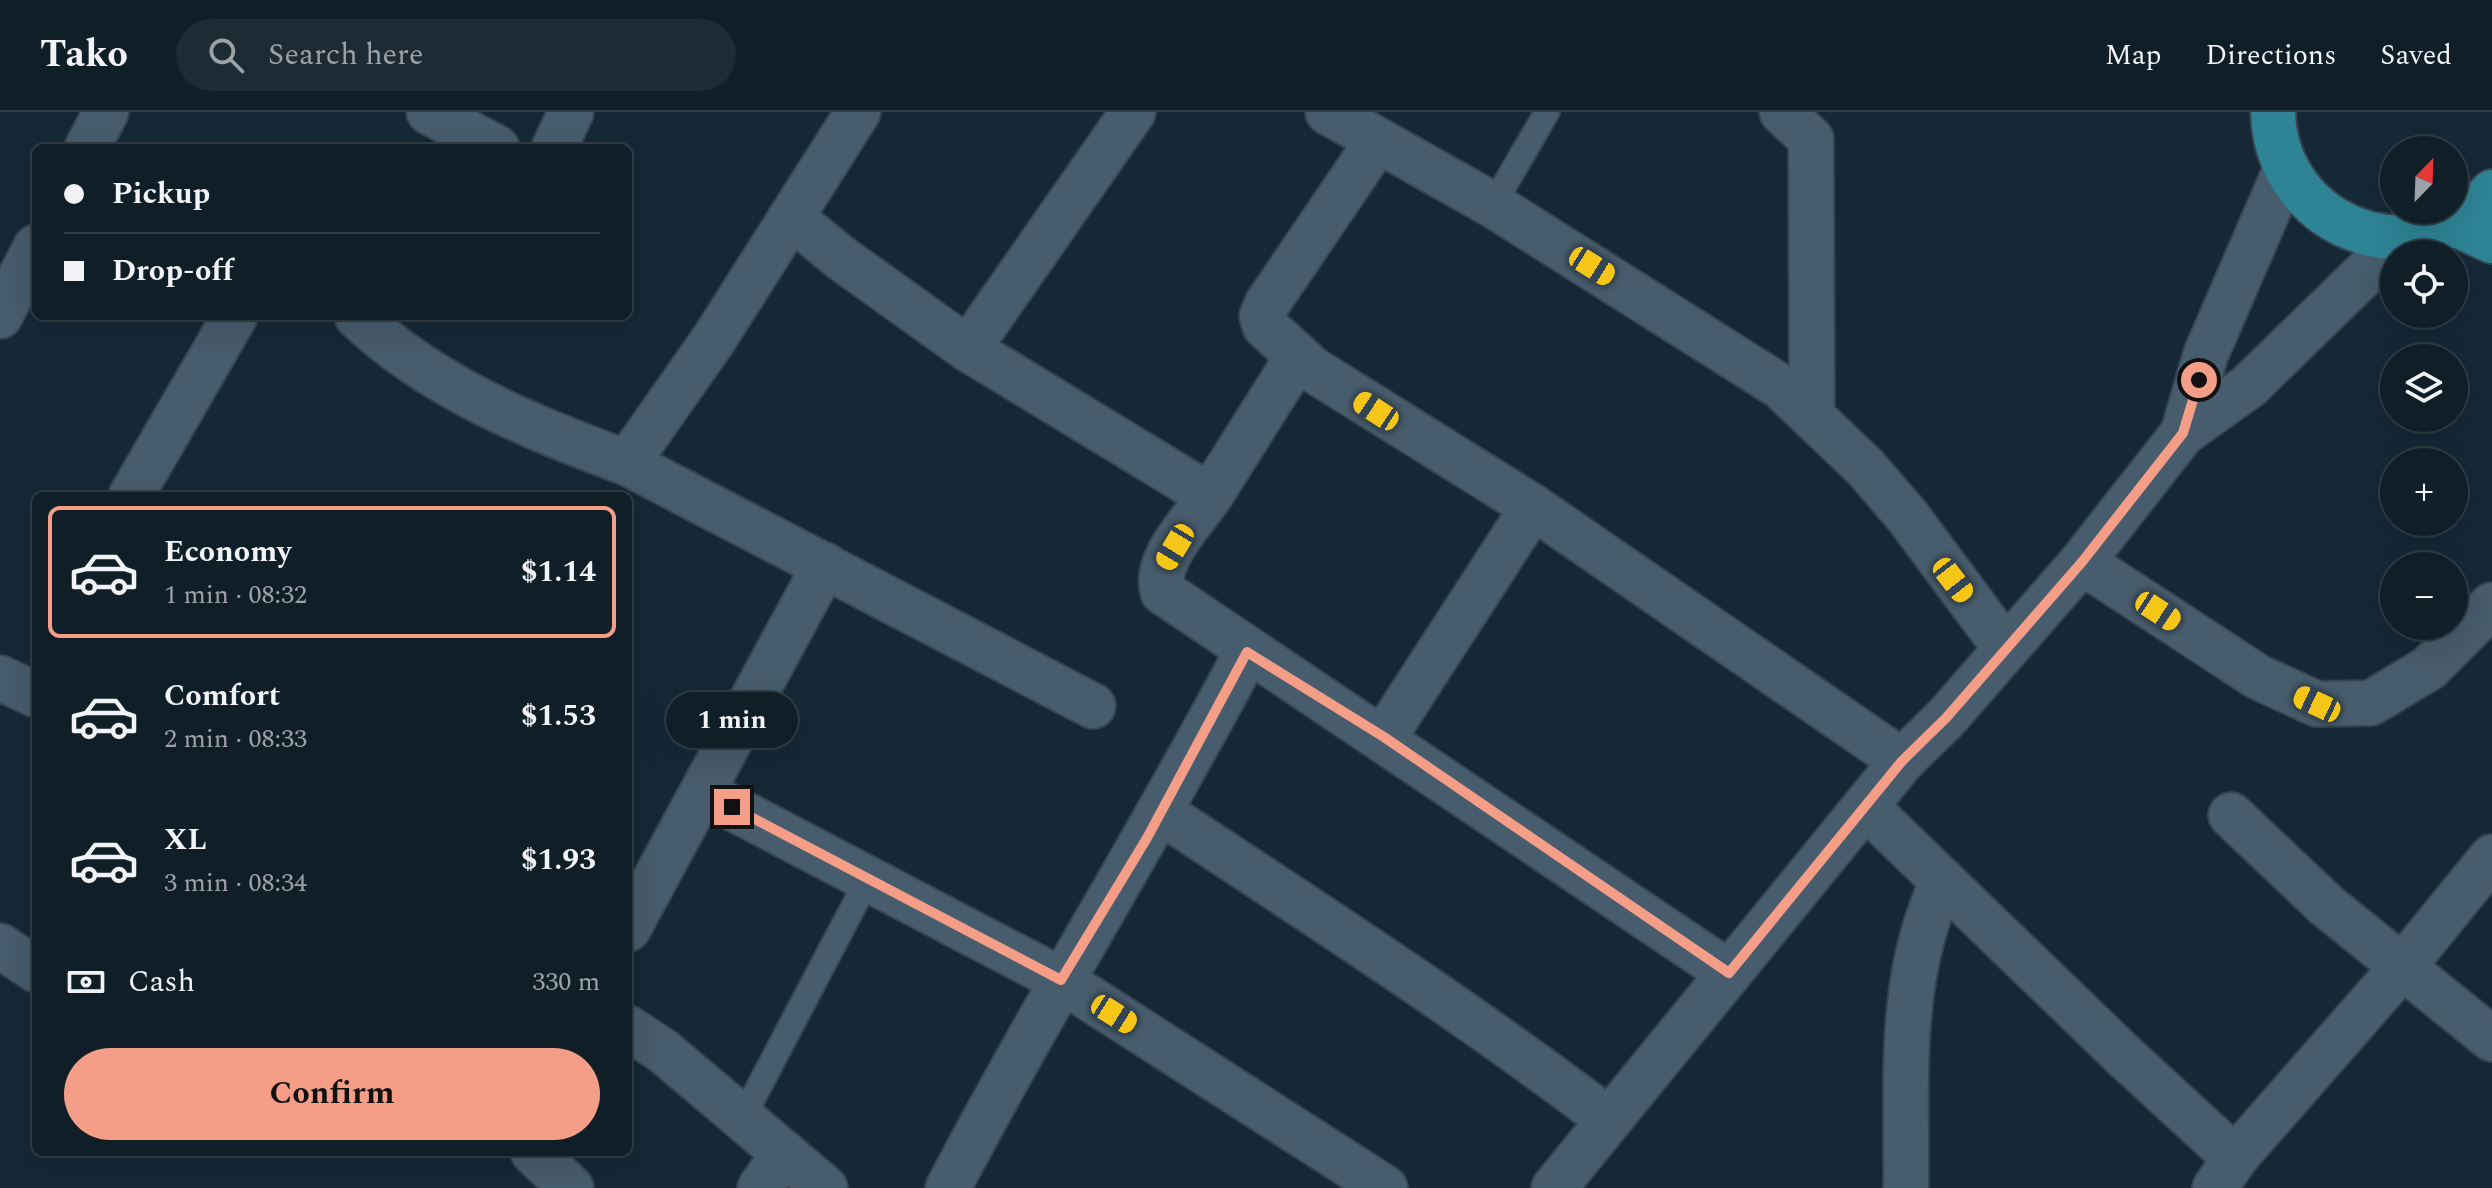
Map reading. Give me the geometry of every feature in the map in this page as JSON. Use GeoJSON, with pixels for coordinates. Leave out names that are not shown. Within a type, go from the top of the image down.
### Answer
{"type":"FeatureCollection","features":[{"type":"Feature","properties":{"kind":"main road"},"geometry":{"type":"LineString","coordinates":[[2272,113],[2276,143],[2286,169],[2312,202],[2346,227],[2373,235],[2401,238],[2429,233],[2473,232],[2481,206],[2492,192]]}},
{"type":"Feature","properties":{"kind":"street"},"geometry":{"type":"LineString","coordinates":[[429,112],[489,144]]}},
{"type":"Feature","properties":{"kind":"street"},"geometry":{"type":"LineString","coordinates":[[556,144],[571,112]]}},
{"type":"Feature","properties":{"kind":"street"},"geometry":{"type":"LineString","coordinates":[[968,349],[1133,112]]}},
{"type":"Feature","properties":{"kind":"street"},"geometry":{"type":"LineString","coordinates":[[1328,112],[1493,205],[1781,387],[1812,413],[1908,517],[2006,649]]}},
{"type":"Feature","properties":{"kind":"street"},"geometry":{"type":"LineString","coordinates":[[1782,112],[1811,139],[1812,413]]}},
{"type":"Feature","properties":{"kind":"street"},"geometry":{"type":"LineString","coordinates":[[627,463],[714,339],[853,113]]}},
{"type":"Feature","properties":{"kind":"street"},"geometry":{"type":"LineString","coordinates":[[1377,142],[1267,304],[1262,316],[1265,326],[1297,358],[1533,507],[1902,761]]}},
{"type":"Feature","properties":{"kind":"street"},"geometry":{"type":"LineString","coordinates":[[2183,433],[2206,354],[2286,169]]}},
{"type":"Feature","properties":{"kind":"street"},"geometry":{"type":"LineString","coordinates":[[791,217],[841,258],[968,349],[1210,496]]}},
{"type":"Feature","properties":{"kind":"street"},"geometry":{"type":"LineString","coordinates":[[1559,1186],[1609,1120],[1902,761],[1946,718],[2082,562],[2183,433],[2249,386],[2401,238]]}},
{"type":"Feature","properties":{"kind":"street"},"geometry":{"type":"LineString","coordinates":[[0,316],[32,255]]}},
{"type":"Feature","properties":{"kind":"street"},"geometry":{"type":"LineString","coordinates":[[133,492],[233,320]]}},
{"type":"Feature","properties":{"kind":"street"},"geometry":{"type":"LineString","coordinates":[[361,320],[384,342],[435,378],[494,411],[627,463],[1093,706]]}},
{"type":"Feature","properties":{"kind":"street"},"geometry":{"type":"LineString","coordinates":[[1297,358],[1169,557],[1159,580],[1163,592],[1247,652],[1384,737],[1729,973]]}},
{"type":"Feature","properties":{"kind":"street"},"geometry":{"type":"LineString","coordinates":[[1384,737],[1533,507]]}},
{"type":"Feature","properties":{"kind":"street"},"geometry":{"type":"LineString","coordinates":[[2082,562],[2258,677],[2317,704],[2371,703],[2429,668],[2492,605]]}},
{"type":"Feature","properties":{"kind":"street"},"geometry":{"type":"LineString","coordinates":[[632,922],[825,565]]}},
{"type":"Feature","properties":{"kind":"street"},"geometry":{"type":"LineString","coordinates":[[948,1188],[1061,980],[1161,812],[1247,652]]}},
{"type":"Feature","properties":{"kind":"street"},"geometry":{"type":"LineString","coordinates":[[704,793],[1061,980],[1385,1188]]}},
{"type":"Feature","properties":{"kind":"street"},"geometry":{"type":"LineString","coordinates":[[1865,806],[1943,881],[2225,1173],[2404,965],[2492,857]]}},
{"type":"Feature","properties":{"kind":"street"},"geometry":{"type":"LineString","coordinates":[[1161,812],[1519,1053],[1609,1120]]}},
{"type":"Feature","properties":{"kind":"street"},"geometry":{"type":"LineString","coordinates":[[2231,815],[2305,887],[2492,1039]]}},
{"type":"Feature","properties":{"kind":"street"},"geometry":{"type":"LineString","coordinates":[[1906,1188],[1912,980],[1929,909],[1943,881]]}},
{"type":"Feature","properties":{"kind":"street"},"geometry":{"type":"LineString","coordinates":[[0,946],[32,967]]}},
{"type":"Feature","properties":{"kind":"street"},"geometry":{"type":"LineString","coordinates":[[632,1031],[743,1117],[825,1188]]}},
{"type":"Feature","properties":{"kind":"street"},"geometry":{"type":"LineString","coordinates":[[760,1188],[784,1153]]}},
{"type":"Feature","properties":{"kind":"street"},"geometry":{"type":"LineString","coordinates":[[537,1156],[571,1188]]}},
{"type":"Feature","properties":{"kind":"lane"},"geometry":{"type":"LineString","coordinates":[[1493,205],[1547,112]]}},
{"type":"Feature","properties":{"kind":"lane"},"geometry":{"type":"LineString","coordinates":[[743,1117],[868,879]]}},
{"type":"Feature","properties":{"kind":"route"},"geometry":{"type":"LineString","coordinates":[[732,807],[1061,980],[1147,838],[1247,652],[1384,737],[1729,973],[1902,761],[1946,718],[2082,562],[2183,433],[2199,380]]}}]}
